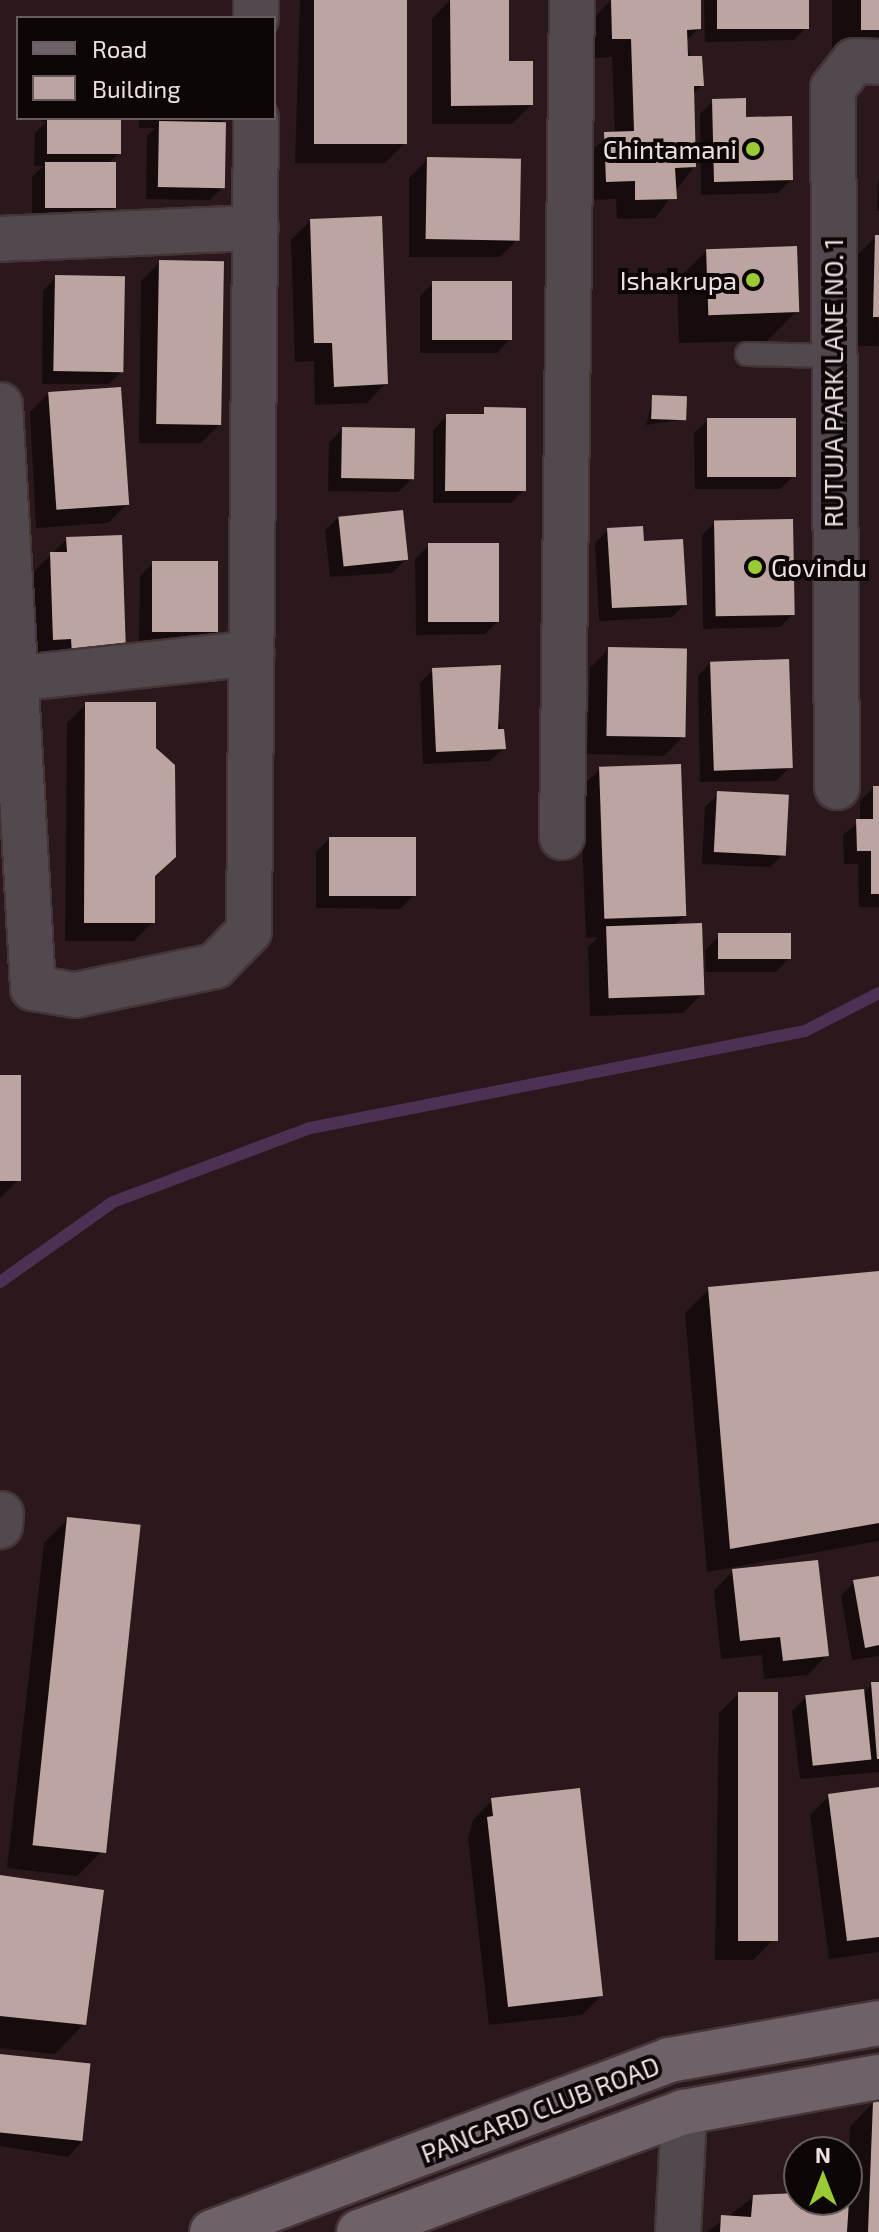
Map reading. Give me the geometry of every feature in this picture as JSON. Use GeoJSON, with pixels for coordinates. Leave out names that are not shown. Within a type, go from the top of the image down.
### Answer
{"type":"FeatureCollection","features":[{"type":"Feature","properties":{"kind":"main road","name":"PANCARD CLUB ROAD"},"geometry":{"type":"LineString","coordinates":[[212,2232],[669,2060],[879,2023]]}},
{"type":"Feature","properties":{"kind":"main road","name":"PANCARD CLUB ROAD"},"geometry":{"type":"LineString","coordinates":[[359,2232],[684,2112],[879,2077]]}},
{"type":"Feature","properties":{"kind":"street"},"geometry":{"type":"LineString","coordinates":[[562,837],[572,0]]}},
{"type":"Feature","properties":{"kind":"street","name":"RUTUJA PARK LANE NO. 1"},"geometry":{"type":"LineString","coordinates":[[837,787],[832,356],[833,88],[854,61],[879,62]]}},
{"type":"Feature","properties":{"kind":"street"},"geometry":{"type":"LineString","coordinates":[[0,405],[33,988],[75,995],[215,966],[249,931],[256,120]]}},
{"type":"Feature","properties":{"kind":"street"},"geometry":{"type":"LineString","coordinates":[[0,239],[256,228]]}},
{"type":"Feature","properties":{"kind":"street"},"geometry":{"type":"LineString","coordinates":[[14,679],[252,653]]}},
{"type":"Feature","properties":{"kind":"street"},"geometry":{"type":"LineString","coordinates":[[678,2232],[684,2112]]}},
{"type":"Feature","properties":{"kind":"lane"},"geometry":{"type":"LineString","coordinates":[[747,354],[832,356]]}},
{"type":"Feature","properties":{"kind":"building"},"geometry":{"type":"Polygon","coordinates":[[[314,0],[407,0],[407,144],[314,144],[314,0]]]}},
{"type":"Feature","properties":{"kind":"building"},"geometry":{"type":"Polygon","coordinates":[[[450,0],[509,0],[509,61],[533,61],[533,105],[451,106],[450,0]]]}},
{"type":"Feature","properties":{"kind":"building"},"geometry":{"type":"Polygon","coordinates":[[[611,0],[701,0],[701,29],[687,30],[688,56],[702,56],[704,86],[694,86],[696,167],[675,168],[677,199],[635,200],[635,181],[606,182],[604,132],[634,131],[631,39],[612,39],[611,0]]]}},
{"type":"Feature","properties":{"kind":"building"},"geometry":{"type":"Polygon","coordinates":[[[717,0],[809,0],[809,29],[717,29],[717,0]]]}},
{"type":"Feature","properties":{"kind":"building"},"geometry":{"type":"Polygon","coordinates":[[[861,0],[879,0],[879,30],[861,30],[861,0]]]}},
{"type":"Feature","properties":{"kind":"building","name":"Chintamani"},"geometry":{"type":"Polygon","coordinates":[[[746,98],[746,117],[792,116],[793,180],[714,182],[712,99],[746,98]]]}},
{"type":"Feature","properties":{"kind":"building"},"geometry":{"type":"Polygon","coordinates":[[[47,120],[121,120],[121,154],[47,154],[47,120]]]}},
{"type":"Feature","properties":{"kind":"building"},"geometry":{"type":"Polygon","coordinates":[[[159,121],[226,122],[225,188],[158,187],[159,121]]]}},
{"type":"Feature","properties":{"kind":"building"},"geometry":{"type":"Polygon","coordinates":[[[427,157],[521,159],[520,241],[426,239],[427,157]]]}},
{"type":"Feature","properties":{"kind":"building"},"geometry":{"type":"Polygon","coordinates":[[[45,162],[116,162],[116,208],[45,208],[45,162]]]}},
{"type":"Feature","properties":{"kind":"building"},"geometry":{"type":"Polygon","coordinates":[[[382,216],[388,384],[334,387],[332,343],[314,343],[310,219],[382,216]]]}},
{"type":"Feature","properties":{"kind":"building"},"geometry":{"type":"Polygon","coordinates":[[[875,235],[879,235],[879,317],[873,317],[875,235]]]}},
{"type":"Feature","properties":{"kind":"building","name":"Ishakrupa"},"geometry":{"type":"Polygon","coordinates":[[[797,246],[799,312],[708,315],[706,249],[797,246]]]}},
{"type":"Feature","properties":{"kind":"building"},"geometry":{"type":"Polygon","coordinates":[[[159,260],[224,261],[221,425],[156,424],[159,260]]]}},
{"type":"Feature","properties":{"kind":"building"},"geometry":{"type":"Polygon","coordinates":[[[55,275],[125,276],[123,372],[53,371],[55,275]]]}},
{"type":"Feature","properties":{"kind":"building"},"geometry":{"type":"Polygon","coordinates":[[[432,281],[512,281],[512,340],[432,340],[432,281]]]}},
{"type":"Feature","properties":{"kind":"building"},"geometry":{"type":"Polygon","coordinates":[[[121,387],[129,505],[56,510],[48,392],[121,387]]]}},
{"type":"Feature","properties":{"kind":"building"},"geometry":{"type":"Polygon","coordinates":[[[652,395],[687,396],[686,420],[651,419],[652,395]]]}},
{"type":"Feature","properties":{"kind":"building"},"geometry":{"type":"Polygon","coordinates":[[[484,407],[526,408],[526,491],[445,491],[446,414],[484,414],[484,407]]]}},
{"type":"Feature","properties":{"kind":"building"},"geometry":{"type":"Polygon","coordinates":[[[707,418],[796,418],[796,477],[707,477],[707,418]]]}},
{"type":"Feature","properties":{"kind":"building"},"geometry":{"type":"Polygon","coordinates":[[[342,427],[415,428],[414,479],[341,478],[342,427]]]}},
{"type":"Feature","properties":{"kind":"building"},"geometry":{"type":"Polygon","coordinates":[[[403,510],[408,560],[344,567],[338,517],[403,510]]]}},
{"type":"Feature","properties":{"kind":"building","name":"Govindu"},"geometry":{"type":"Polygon","coordinates":[[[793,519],[795,615],[716,616],[714,520],[793,519]]]}},
{"type":"Feature","properties":{"kind":"building"},"geometry":{"type":"Polygon","coordinates":[[[643,526],[644,541],[683,539],[687,605],[612,608],[607,528],[643,526]]]}},
{"type":"Feature","properties":{"kind":"building"},"geometry":{"type":"Polygon","coordinates":[[[122,535],[126,652],[72,654],[71,639],[53,640],[50,552],[67,552],[66,537],[122,535]]]}},
{"type":"Feature","properties":{"kind":"building"},"geometry":{"type":"Polygon","coordinates":[[[428,543],[499,543],[499,622],[428,622],[428,543]]]}},
{"type":"Feature","properties":{"kind":"building"},"geometry":{"type":"Polygon","coordinates":[[[152,561],[218,561],[218,632],[152,632],[152,561]]]}},
{"type":"Feature","properties":{"kind":"building"},"geometry":{"type":"Polygon","coordinates":[[[608,647],[687,648],[685,737],[606,736],[608,647]]]}},
{"type":"Feature","properties":{"kind":"building"},"geometry":{"type":"Polygon","coordinates":[[[789,659],[793,768],[714,771],[710,662],[789,659]]]}},
{"type":"Feature","properties":{"kind":"building"},"geometry":{"type":"Polygon","coordinates":[[[501,665],[498,729],[504,729],[506,749],[436,752],[432,668],[501,665]]]}},
{"type":"Feature","properties":{"kind":"building"},"geometry":{"type":"Polygon","coordinates":[[[85,702],[156,702],[156,748],[175,765],[176,857],[155,876],[155,923],[84,923],[85,702]]]}},
{"type":"Feature","properties":{"kind":"building"},"geometry":{"type":"Polygon","coordinates":[[[681,764],[686,916],[604,919],[599,767],[681,764]]]}},
{"type":"Feature","properties":{"kind":"building"},"geometry":{"type":"Polygon","coordinates":[[[873,786],[879,786],[879,894],[871,894],[871,851],[857,851],[856,819],[873,819],[873,786]]]}},
{"type":"Feature","properties":{"kind":"building"},"geometry":{"type":"Polygon","coordinates":[[[717,791],[789,795],[786,856],[714,852],[717,791]]]}},
{"type":"Feature","properties":{"kind":"building"},"geometry":{"type":"Polygon","coordinates":[[[329,837],[416,837],[416,896],[329,896],[329,837]]]}},
{"type":"Feature","properties":{"kind":"building"},"geometry":{"type":"Polygon","coordinates":[[[702,923],[705,995],[609,998],[606,926],[702,923]]]}},
{"type":"Feature","properties":{"kind":"building"},"geometry":{"type":"Polygon","coordinates":[[[718,933],[791,933],[791,959],[718,959],[718,933]]]}},
{"type":"Feature","properties":{"kind":"building"},"geometry":{"type":"Polygon","coordinates":[[[0,1075],[21,1075],[21,1181],[0,1181],[0,1075]]]}},
{"type":"Feature","properties":{"kind":"building"},"geometry":{"type":"Polygon","coordinates":[[[879,1271],[879,1523],[730,1549],[708,1287],[879,1271]]]}},
{"type":"Feature","properties":{"kind":"building"},"geometry":{"type":"Polygon","coordinates":[[[67,1517],[141,1525],[106,1853],[33,1845],[67,1517]]]}},
{"type":"Feature","properties":{"kind":"building"},"geometry":{"type":"Polygon","coordinates":[[[818,1560],[829,1656],[783,1661],[780,1637],[740,1641],[732,1569],[818,1560]]]}},
{"type":"Feature","properties":{"kind":"building"},"geometry":{"type":"Polygon","coordinates":[[[879,1576],[879,1645],[865,1648],[853,1580],[879,1576]]]}},
{"type":"Feature","properties":{"kind":"building"},"geometry":{"type":"Polygon","coordinates":[[[871,1682],[879,1682],[879,1759],[877,1759],[871,1682]]]}},
{"type":"Feature","properties":{"kind":"building"},"geometry":{"type":"Polygon","coordinates":[[[864,1689],[871,1760],[813,1766],[805,1695],[864,1689]]]}},
{"type":"Feature","properties":{"kind":"building"},"geometry":{"type":"Polygon","coordinates":[[[738,1692],[778,1692],[778,1941],[738,1941],[738,1692]]]}},
{"type":"Feature","properties":{"kind":"building"},"geometry":{"type":"Polygon","coordinates":[[[879,1787],[879,1937],[847,1941],[828,1794],[879,1787]]]}},
{"type":"Feature","properties":{"kind":"building"},"geometry":{"type":"Polygon","coordinates":[[[580,1788],[603,1996],[508,2007],[487,1817],[493,1816],[491,1798],[580,1788]]]}},
{"type":"Feature","properties":{"kind":"building"},"geometry":{"type":"Polygon","coordinates":[[[0,1875],[104,1890],[86,2025],[0,2016],[0,1875]]]}},
{"type":"Feature","properties":{"kind":"building"},"geometry":{"type":"Polygon","coordinates":[[[0,2054],[91,2064],[82,2141],[0,2132],[0,2054]]]}},
{"type":"Feature","properties":{"kind":"building"},"geometry":{"type":"Polygon","coordinates":[[[873,2101],[879,2101],[879,2232],[868,2232],[873,2101]]]}},
{"type":"Feature","properties":{"kind":"building"},"geometry":{"type":"Polygon","coordinates":[[[783,2194],[783,2216],[848,2216],[847,2232],[720,2232],[721,2215],[751,2217],[753,2195],[783,2194]]]}},
{"type":"Feature","properties":{"kind":"waterway"},"geometry":{"type":"LineString","coordinates":[[0,1282],[113,1202],[310,1128],[805,1031],[879,993]]}},
{"type":"Feature","properties":{"kind":"place","name":"Chintamani"},"geometry":{"type":"Point","coordinates":[753,149]}},
{"type":"Feature","properties":{"kind":"place","name":"Ishakrupa"},"geometry":{"type":"Point","coordinates":[753,280]}},
{"type":"Feature","properties":{"kind":"place","name":"Govindu"},"geometry":{"type":"Point","coordinates":[755,567]}}]}
